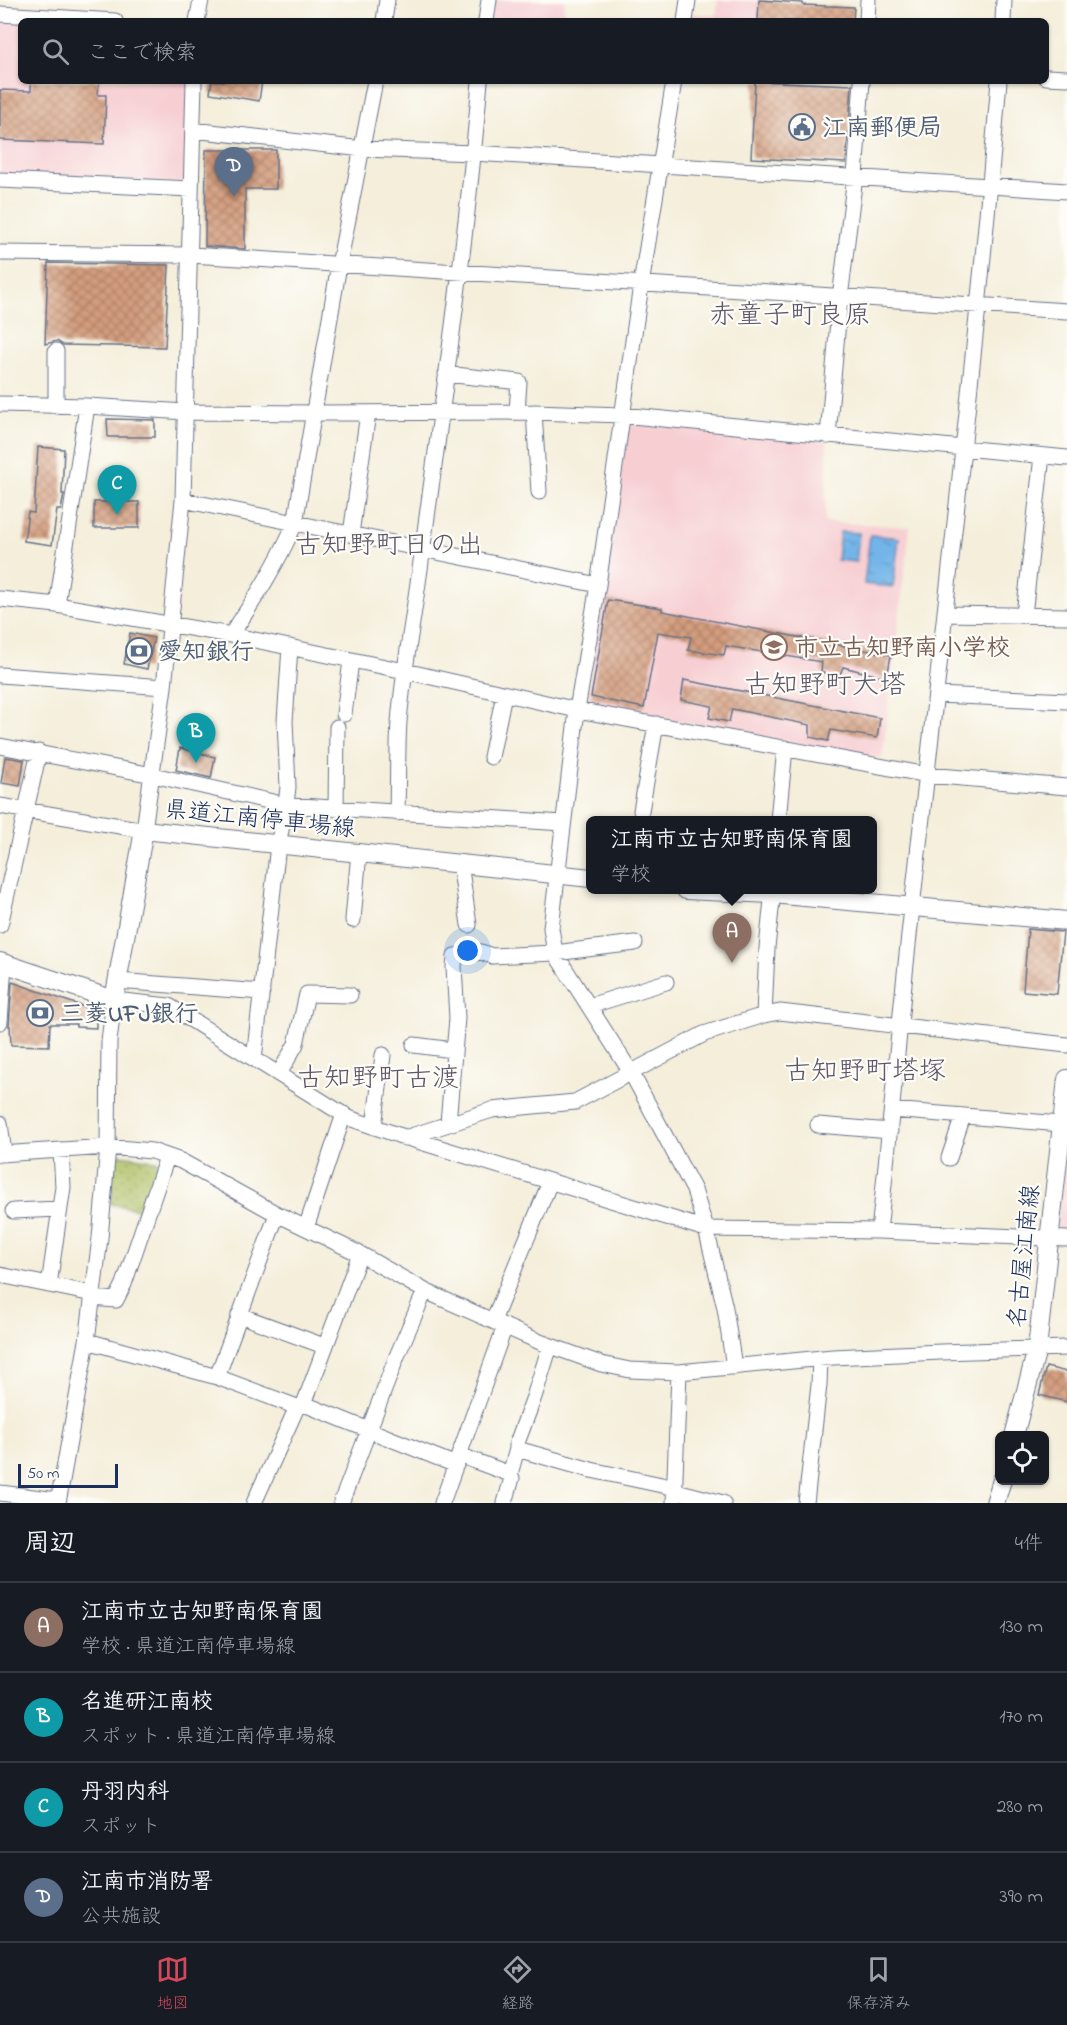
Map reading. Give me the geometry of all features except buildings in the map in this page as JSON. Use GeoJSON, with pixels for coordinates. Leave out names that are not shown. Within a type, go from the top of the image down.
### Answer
{"type":"FeatureCollection","features":[{"type":"Feature","properties":{"kind":"main road","name":"県道江南停車場線"},"geometry":{"type":"LineString","coordinates":[[114,1000],[144,830],[586,877]]}},
{"type":"Feature","properties":{"kind":"main road"},"geometry":{"type":"LineString","coordinates":[[791,894],[1067,921]]}},
{"type":"Feature","properties":{"kind":"main road"},"geometry":{"type":"LineString","coordinates":[[2,963],[114,1000]]}},
{"type":"Feature","properties":{"kind":"main road","name":"名古屋江南線"},"geometry":{"type":"LineString","coordinates":[[1015,1431],[1037,1349],[1059,1238],[1063,1146],[1061,1124],[1067,1079]]}},
{"type":"Feature","properties":{"kind":"main road"},"geometry":{"type":"LineString","coordinates":[[995,1503],[1000,1485]]}},
{"type":"Feature","properties":{"kind":"street"},"geometry":{"type":"LineString","coordinates":[[198,18],[201,0]]}},
{"type":"Feature","properties":{"kind":"street"},"geometry":{"type":"LineString","coordinates":[[384,18],[387,0]]}},
{"type":"Feature","properties":{"kind":"street"},"geometry":{"type":"LineString","coordinates":[[486,18],[489,0]]}},
{"type":"Feature","properties":{"kind":"street"},"geometry":{"type":"LineString","coordinates":[[685,18],[688,0]]}},
{"type":"Feature","properties":{"kind":"street"},"geometry":{"type":"LineString","coordinates":[[867,18],[868,0]]}},
{"type":"Feature","properties":{"kind":"street"},"geometry":{"type":"LineString","coordinates":[[1003,18],[1004,0]]}},
{"type":"Feature","properties":{"kind":"street"},"geometry":{"type":"LineString","coordinates":[[0,14],[66,18]]}},
{"type":"Feature","properties":{"kind":"street"},"geometry":{"type":"LineString","coordinates":[[1049,77],[1067,78]]}},
{"type":"Feature","properties":{"kind":"street"},"geometry":{"type":"LineString","coordinates":[[0,806],[144,830],[164,687],[183,500],[194,84]]}},
{"type":"Feature","properties":{"kind":"street"},"geometry":{"type":"LineString","coordinates":[[231,635],[259,593],[295,523],[339,265],[374,84]]}},
{"type":"Feature","properties":{"kind":"street"},"geometry":{"type":"LineString","coordinates":[[397,813],[399,723],[459,272],[474,153],[480,84]]}},
{"type":"Feature","properties":{"kind":"street"},"geometry":{"type":"LineString","coordinates":[[673,84],[659,165],[598,585],[577,710],[551,928],[555,953],[632,1074],[694,1190],[725,1308],[734,1367]]}},
{"type":"Feature","properties":{"kind":"street"},"geometry":{"type":"LineString","coordinates":[[828,436],[840,298],[855,176],[862,84]]}},
{"type":"Feature","properties":{"kind":"street"},"geometry":{"type":"LineString","coordinates":[[879,1231],[912,907],[938,695],[962,448],[979,307],[999,84]]}},
{"type":"Feature","properties":{"kind":"street"},"geometry":{"type":"LineString","coordinates":[[193,130],[363,149],[474,153],[1067,191]]}},
{"type":"Feature","properties":{"kind":"street"},"geometry":{"type":"LineString","coordinates":[[0,180],[191,189]]}},
{"type":"Feature","properties":{"kind":"street"},"geometry":{"type":"LineString","coordinates":[[0,253],[191,255],[1067,311]]}},
{"type":"Feature","properties":{"kind":"street"},"geometry":{"type":"LineString","coordinates":[[56,351],[56,406]]}},
{"type":"Feature","properties":{"kind":"street"},"geometry":{"type":"LineString","coordinates":[[446,374],[519,382],[517,412]]}},
{"type":"Feature","properties":{"kind":"street"},"geometry":{"type":"LineString","coordinates":[[0,404],[187,412],[534,412],[622,415],[1067,458]]}},
{"type":"Feature","properties":{"kind":"street"},"geometry":{"type":"LineString","coordinates":[[57,605],[87,406]]}},
{"type":"Feature","properties":{"kind":"street"},"geometry":{"type":"LineString","coordinates":[[534,412],[539,492]]}},
{"type":"Feature","properties":{"kind":"street"},"geometry":{"type":"LineString","coordinates":[[351,534],[368,413]]}},
{"type":"Feature","properties":{"kind":"street"},"geometry":{"type":"LineString","coordinates":[[1024,615],[1042,456]]}},
{"type":"Feature","properties":{"kind":"street"},"geometry":{"type":"LineString","coordinates":[[183,500],[598,585]]}},
{"type":"Feature","properties":{"kind":"street"},"geometry":{"type":"LineString","coordinates":[[0,599],[57,605],[231,635],[577,710],[928,775],[1067,787]]}},
{"type":"Feature","properties":{"kind":"street"},"geometry":{"type":"LineString","coordinates":[[945,614],[1067,616]]}},
{"type":"Feature","properties":{"kind":"street"},"geometry":{"type":"LineString","coordinates":[[254,1059],[278,845],[288,786],[285,721],[290,647]]}},
{"type":"Feature","properties":{"kind":"street"},"geometry":{"type":"LineString","coordinates":[[336,809],[341,721],[351,661]]}},
{"type":"Feature","properties":{"kind":"street"},"geometry":{"type":"LineString","coordinates":[[0,675],[164,687]]}},
{"type":"Feature","properties":{"kind":"street"},"geometry":{"type":"LineString","coordinates":[[492,758],[504,694]]}},
{"type":"Feature","properties":{"kind":"street"},"geometry":{"type":"LineString","coordinates":[[938,695],[1067,701]]}},
{"type":"Feature","properties":{"kind":"street"},"geometry":{"type":"LineString","coordinates":[[641,811],[656,724]]}},
{"type":"Feature","properties":{"kind":"street"},"geometry":{"type":"LineString","coordinates":[[0,746],[153,775],[286,805],[563,823]]}},
{"type":"Feature","properties":{"kind":"street"},"geometry":{"type":"LineString","coordinates":[[778,816],[785,748]]}},
{"type":"Feature","properties":{"kind":"street"},"geometry":{"type":"LineString","coordinates":[[0,925],[24,810],[39,752]]}},
{"type":"Feature","properties":{"kind":"street"},"geometry":{"type":"LineString","coordinates":[[353,920],[359,852]]}},
{"type":"Feature","properties":{"kind":"street"},"geometry":{"type":"LineString","coordinates":[[459,863],[469,925]]}},
{"type":"Feature","properties":{"kind":"street"},"geometry":{"type":"LineString","coordinates":[[764,1015],[766,948],[772,894]]}},
{"type":"Feature","properties":{"kind":"street"},"geometry":{"type":"LineString","coordinates":[[448,1123],[457,1018],[455,956],[481,952],[492,956],[555,953],[635,943]]}},
{"type":"Feature","properties":{"kind":"street"},"geometry":{"type":"LineString","coordinates":[[0,1022],[2,963]]}},
{"type":"Feature","properties":{"kind":"street"},"geometry":{"type":"LineString","coordinates":[[117,981],[262,992]]}},
{"type":"Feature","properties":{"kind":"street"},"geometry":{"type":"LineString","coordinates":[[589,1006],[666,982]]}},
{"type":"Feature","properties":{"kind":"street"},"geometry":{"type":"LineString","coordinates":[[279,1074],[296,1044],[307,994],[350,995]]}},
{"type":"Feature","properties":{"kind":"street"},"geometry":{"type":"LineString","coordinates":[[0,1493],[58,1502],[93,1296],[108,1147],[109,1041],[114,1000],[169,1006],[344,1114],[374,1127],[706,1229],[879,1231],[1059,1238]]}},
{"type":"Feature","properties":{"kind":"street"},"geometry":{"type":"LineString","coordinates":[[405,1138],[492,1110],[575,1102],[632,1074],[704,1034],[780,1012],[1067,1045]]}},
{"type":"Feature","properties":{"kind":"street"},"geometry":{"type":"LineString","coordinates":[[414,1045],[453,1050]]}},
{"type":"Feature","properties":{"kind":"street"},"geometry":{"type":"LineString","coordinates":[[374,1127],[383,1055]]}},
{"type":"Feature","properties":{"kind":"street"},"geometry":{"type":"LineString","coordinates":[[892,1110],[1061,1124]]}},
{"type":"Feature","properties":{"kind":"street"},"geometry":{"type":"LineString","coordinates":[[306,1228],[344,1114]]}},
{"type":"Feature","properties":{"kind":"street"},"geometry":{"type":"LineString","coordinates":[[949,1158],[963,1116]]}},
{"type":"Feature","properties":{"kind":"street"},"geometry":{"type":"LineString","coordinates":[[0,1123],[2,1154],[108,1147],[152,1151],[181,1161],[277,1215],[360,1254],[424,1291],[550,1346],[611,1366],[630,1370],[679,1372],[820,1358],[1067,1348]]}},
{"type":"Feature","properties":{"kind":"street"},"geometry":{"type":"LineString","coordinates":[[819,1125],[890,1131]]}},
{"type":"Feature","properties":{"kind":"street"},"geometry":{"type":"LineString","coordinates":[[49,1285],[63,1187],[61,1150]]}},
{"type":"Feature","properties":{"kind":"street"},"geometry":{"type":"LineString","coordinates":[[0,1275],[116,1300],[124,1284],[167,1157]]}},
{"type":"Feature","properties":{"kind":"street"},"geometry":{"type":"LineString","coordinates":[[442,1503],[499,1324],[550,1182]]}},
{"type":"Feature","properties":{"kind":"street"},"geometry":{"type":"LineString","coordinates":[[14,1210],[60,1209]]}},
{"type":"Feature","properties":{"kind":"street"},"geometry":{"type":"LineString","coordinates":[[217,1377],[277,1215]]}},
{"type":"Feature","properties":{"kind":"street"},"geometry":{"type":"LineString","coordinates":[[254,1503],[301,1405],[360,1254]]}},
{"type":"Feature","properties":{"kind":"street"},"geometry":{"type":"LineString","coordinates":[[340,1503],[424,1291]]}},
{"type":"Feature","properties":{"kind":"street"},"geometry":{"type":"LineString","coordinates":[[239,1315],[324,1346]]}},
{"type":"Feature","properties":{"kind":"street"},"geometry":{"type":"LineString","coordinates":[[87,1341],[217,1377],[369,1431],[457,1460],[510,1474]]}},
{"type":"Feature","properties":{"kind":"street"},"geometry":{"type":"LineString","coordinates":[[505,1503],[512,1478],[510,1474],[518,1449],[517,1443],[550,1346]]}},
{"type":"Feature","properties":{"kind":"street"},"geometry":{"type":"LineString","coordinates":[[806,1503],[820,1358]]}},
{"type":"Feature","properties":{"kind":"street"},"geometry":{"type":"LineString","coordinates":[[675,1494],[679,1372]]}},
{"type":"Feature","properties":{"kind":"street"},"geometry":{"type":"LineString","coordinates":[[518,1449],[675,1494],[723,1503]]}},
{"type":"Feature","properties":{"kind":"shaded area"},"geometry":{"type":"Polygon","coordinates":[[[493,0],[565,0],[563,18],[490,18],[493,0]]]}},
{"type":"Feature","properties":{"kind":"shaded area"},"geometry":{"type":"Polygon","coordinates":[[[718,0],[808,4],[807,18],[686,18],[687,13],[716,16],[718,0]]]}},
{"type":"Feature","properties":{"kind":"shaded area"},"geometry":{"type":"Polygon","coordinates":[[[0,17],[18,20],[18,84],[189,84],[187,183],[0,175],[0,17]]]}},
{"type":"Feature","properties":{"kind":"shaded area"},"geometry":{"type":"Polygon","coordinates":[[[627,423],[827,442],[825,522],[910,527],[882,758],[587,705],[627,423]]]}},
{"type":"Feature","properties":{"kind":"shaded area"},"geometry":{"type":"Polygon","coordinates":[[[1067,1150],[1067,1235],[1055,1235],[1067,1150]]]}},
{"type":"Feature","properties":{"kind":"green space"},"geometry":{"type":"Polygon","coordinates":[[[114,1154],[161,1163],[146,1211],[111,1204],[114,1154]]]}},
{"type":"Feature","properties":{"kind":"water"},"geometry":{"type":"Polygon","coordinates":[[[840,532],[859,533],[856,562],[837,560],[840,532]]]}},
{"type":"Feature","properties":{"kind":"water"},"geometry":{"type":"Polygon","coordinates":[[[870,535],[899,538],[893,587],[864,584],[870,535]]]}},
{"type":"Feature","properties":{"kind":"place","name":"江南郵便局"},"geometry":{"type":"Point","coordinates":[802,127]}},
{"type":"Feature","properties":{"kind":"place","name":"江南市消防署"},"geometry":{"type":"Point","coordinates":[234,197]}},
{"type":"Feature","properties":{"kind":"place","name":"丹羽内科"},"geometry":{"type":"Point","coordinates":[117,515]}},
{"type":"Feature","properties":{"kind":"place","name":"市立古知野南小学校"},"geometry":{"type":"Point","coordinates":[774,647]}},
{"type":"Feature","properties":{"kind":"place","name":"愛知銀行"},"geometry":{"type":"Point","coordinates":[139,651]}},
{"type":"Feature","properties":{"kind":"place","name":"名進研江南校"},"geometry":{"type":"Point","coordinates":[196,763]}},
{"type":"Feature","properties":{"kind":"place","name":"江南市立古知野南保育園"},"geometry":{"type":"Point","coordinates":[732,963]}},
{"type":"Feature","properties":{"kind":"place","name":"三菱UFJ銀行"},"geometry":{"type":"Point","coordinates":[40,1013]}},
{"type":"Feature","properties":{"kind":"district","name":"赤童子町良原"},"geometry":{"type":"Point","coordinates":[790,314]}},
{"type":"Feature","properties":{"kind":"district","name":"古知野町日の出"},"geometry":{"type":"Point","coordinates":[389,544]}},
{"type":"Feature","properties":{"kind":"district","name":"古知野町大塔"},"geometry":{"type":"Point","coordinates":[825,684]}},
{"type":"Feature","properties":{"kind":"district","name":"古知野町塔塚"},"geometry":{"type":"Point","coordinates":[865,1070]}},
{"type":"Feature","properties":{"kind":"district","name":"古知野町古渡"},"geometry":{"type":"Point","coordinates":[378,1077]}}]}
